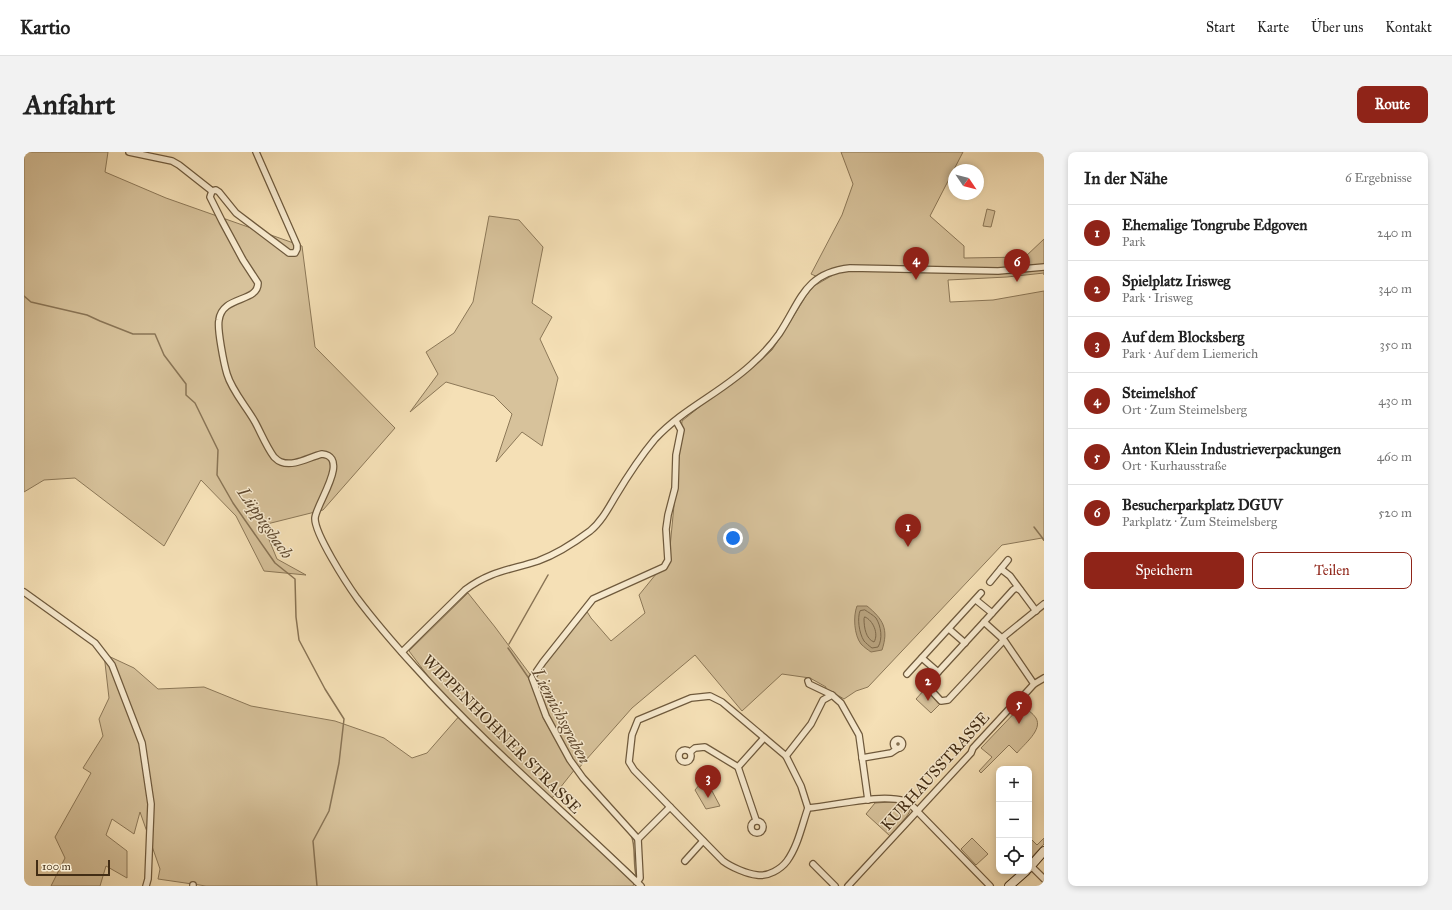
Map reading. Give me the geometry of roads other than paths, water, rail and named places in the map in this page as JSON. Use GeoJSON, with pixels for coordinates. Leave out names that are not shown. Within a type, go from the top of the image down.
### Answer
{"type":"FeatureCollection","features":[{"type":"Feature","properties":{"kind":"main road"},"geometry":{"type":"LineString","coordinates":[[1032,864],[1044,851]]}},
{"type":"Feature","properties":{"kind":"main road"},"geometry":{"type":"LineString","coordinates":[[1009,886],[1022,874]]}},
{"type":"Feature","properties":{"kind":"street"},"geometry":{"type":"LineString","coordinates":[[129,152],[172,161],[212,191],[216,190],[219,192],[236,213],[289,253],[295,254],[297,245],[256,152]]}},
{"type":"Feature","properties":{"kind":"street","name":"WIPPENHOHNER STRASSE"},"geometry":{"type":"LineString","coordinates":[[212,191],[210,197],[243,260],[258,283],[255,292],[252,295],[232,301],[224,307],[219,317],[218,324],[227,374],[275,458],[290,464],[322,454],[327,454],[332,457],[332,474],[316,516],[317,528],[339,572],[374,619],[459,714],[639,884]]}},
{"type":"Feature","properties":{"kind":"street"},"geometry":{"type":"LineString","coordinates":[[402,652],[465,590],[483,577],[559,552],[591,530],[602,518],[629,475],[655,439],[676,420],[734,379],[755,362],[769,348],[779,334],[801,295],[816,279],[838,269],[850,268],[998,271],[1044,267]]}},
{"type":"Feature","properties":{"kind":"street"},"geometry":{"type":"LineString","coordinates":[[639,884],[638,839],[580,774],[570,760],[546,716],[532,678],[593,599],[664,566],[668,560],[666,529],[668,515],[676,488],[676,455],[681,430],[676,420]]}},
{"type":"Feature","properties":{"kind":"street"},"geometry":{"type":"LineString","coordinates":[[990,582],[1008,560]]}},
{"type":"Feature","properties":{"kind":"street"},"geometry":{"type":"LineString","coordinates":[[1001,569],[1010,576],[1036,611]]}},
{"type":"Feature","properties":{"kind":"street"},"geometry":{"type":"LineString","coordinates":[[1020,590],[1016,588],[1013,590],[928,683],[928,687],[942,701],[948,700],[1003,639],[1044,604]]}},
{"type":"Feature","properties":{"kind":"street"},"geometry":{"type":"LineString","coordinates":[[24,592],[95,643],[112,665],[142,743],[151,804],[148,879],[146,886]]}},
{"type":"Feature","properties":{"kind":"street"},"geometry":{"type":"LineString","coordinates":[[907,674],[981,594]]}},
{"type":"Feature","properties":{"kind":"street"},"geometry":{"type":"LineString","coordinates":[[976,600],[992,613]]}},
{"type":"Feature","properties":{"kind":"street"},"geometry":{"type":"LineString","coordinates":[[984,622],[1003,639],[1034,684]]}},
{"type":"Feature","properties":{"kind":"street"},"geometry":{"type":"LineString","coordinates":[[950,629],[965,643]]}},
{"type":"Feature","properties":{"kind":"street"},"geometry":{"type":"LineString","coordinates":[[922,658],[938,672]]}},
{"type":"Feature","properties":{"kind":"street","name":"KURHAUSSTRASSE"},"geometry":{"type":"LineString","coordinates":[[848,886],[971,753],[973,748],[1034,684],[1044,678]]}},
{"type":"Feature","properties":{"kind":"street"},"geometry":{"type":"LineString","coordinates":[[808,681],[809,684],[832,696],[841,703],[856,728],[859,735],[868,800]]}},
{"type":"Feature","properties":{"kind":"street"},"geometry":{"type":"LineString","coordinates":[[710,696],[722,702],[786,756],[801,786],[808,808],[795,845],[787,861],[775,872],[758,876],[731,866],[723,861],[634,770],[629,762],[632,735],[638,720],[691,698],[710,696]]}},
{"type":"Feature","properties":{"kind":"street"},"geometry":{"type":"LineString","coordinates":[[786,756],[811,724],[823,700],[832,696]]}},
{"type":"Feature","properties":{"kind":"street"},"geometry":{"type":"LineString","coordinates":[[738,767],[764,738]]}},
{"type":"Feature","properties":{"kind":"street"},"geometry":{"type":"LineString","coordinates":[[862,758],[891,753],[897,749],[894,746],[894,741],[902,740]]}},
{"type":"Feature","properties":{"kind":"street"},"geometry":{"type":"LineString","coordinates":[[690,752],[695,748],[705,747],[738,767],[756,820]]}},
{"type":"Feature","properties":{"kind":"street"},"geometry":{"type":"LineString","coordinates":[[808,808],[890,798],[907,802],[990,886]]}},
{"type":"Feature","properties":{"kind":"street"},"geometry":{"type":"LineString","coordinates":[[638,839],[670,807]]}},
{"type":"Feature","properties":{"kind":"street"},"geometry":{"type":"LineString","coordinates":[[686,862],[703,841]]}},
{"type":"Feature","properties":{"kind":"street"},"geometry":{"type":"LineString","coordinates":[[813,864],[835,886]]}},
{"type":"Feature","properties":{"kind":"street"},"geometry":{"type":"LineString","coordinates":[[1032,871],[1044,879]]}},
{"type":"Feature","properties":{"kind":"water"},"geometry":{"type":"Polygon","coordinates":[[[857,606],[867,606],[881,620],[885,630],[882,650],[871,652],[862,645],[859,640],[855,625],[857,606]]]}},
{"type":"Feature","properties":{"kind":"waterway","name":"Lüppigsbach"},"geometry":{"type":"LineString","coordinates":[[24,296],[31,302],[87,315],[133,334],[155,334],[164,355],[186,384],[186,395],[195,403],[218,450],[217,475],[233,503],[275,563],[295,579],[296,617],[299,640],[325,689],[344,719],[339,763],[329,811],[313,841],[317,886]]}},
{"type":"Feature","properties":{"kind":"waterway"},"geometry":{"type":"LineString","coordinates":[[1034,527],[1044,540]]}},
{"type":"Feature","properties":{"kind":"waterway","name":"Liemichsgraben"},"geometry":{"type":"LineString","coordinates":[[509,644],[548,575]]}},
{"type":"Feature","properties":{"kind":"waterway","name":"Liemichsgraben"},"geometry":{"type":"LineString","coordinates":[[508,648],[530,680],[540,707]]}},
{"type":"Feature","properties":{"kind":"waterway","name":"Liemichsgraben"},"geometry":{"type":"LineString","coordinates":[[543,717],[559,745]]}},
{"type":"Feature","properties":{"kind":"waterway","name":"Liemichsgraben"},"geometry":{"type":"LineString","coordinates":[[631,835],[633,839],[636,875]]}},
{"type":"Feature","properties":{"kind":"place","name":"Steimelshof"},"geometry":{"type":"Point","coordinates":[916,280]}},
{"type":"Feature","properties":{"kind":"place","name":"Besucherparkplatz DGUV"},"geometry":{"type":"Point","coordinates":[1017,282]}},
{"type":"Feature","properties":{"kind":"place","name":"Ehemalige Tongrube Edgoven"},"geometry":{"type":"Point","coordinates":[908,547]}},
{"type":"Feature","properties":{"kind":"place","name":"Spielplatz Irisweg"},"geometry":{"type":"Point","coordinates":[928,701]}},
{"type":"Feature","properties":{"kind":"place","name":"Anton Klein Industrieverpackungen"},"geometry":{"type":"Point","coordinates":[1019,724]}},
{"type":"Feature","properties":{"kind":"place","name":"Auf dem Blocksberg"},"geometry":{"type":"Point","coordinates":[708,798]}}]}
